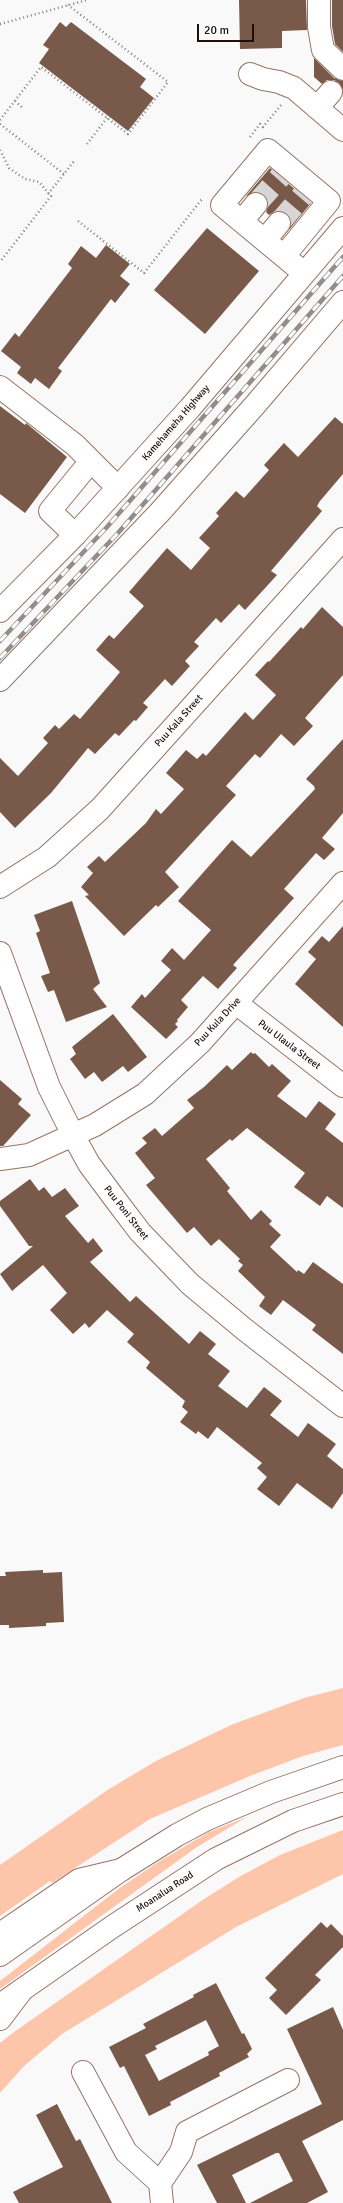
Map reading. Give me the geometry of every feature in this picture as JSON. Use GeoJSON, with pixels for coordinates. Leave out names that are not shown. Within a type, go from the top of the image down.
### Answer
{"type":"FeatureCollection","features":[{"type":"Feature","properties":{"kind":"main road"},"geometry":{"type":"LineString","coordinates":[[319,0],[319,27],[322,50],[343,69]]}},
{"type":"Feature","properties":{"kind":"main road"},"geometry":{"type":"LineString","coordinates":[[250,74],[263,80],[279,82],[324,100],[343,130]]}},
{"type":"Feature","properties":{"kind":"main road"},"geometry":{"type":"LineString","coordinates":[[284,256],[336,207],[307,190],[285,171],[268,150],[222,204],[304,273]]}},
{"type":"Feature","properties":{"kind":"main road"},"geometry":{"type":"LineString","coordinates":[[242,221],[256,204]]}},
{"type":"Feature","properties":{"kind":"main road"},"geometry":{"type":"LineString","coordinates":[[265,240],[279,223]]}},
{"type":"Feature","properties":{"kind":"main road","name":"Kamehameha Highway"},"geometry":{"type":"LineString","coordinates":[[0,611],[75,534],[190,408],[343,228]]}},
{"type":"Feature","properties":{"kind":"main road"},"geometry":{"type":"LineString","coordinates":[[0,680],[160,512],[250,411],[343,302]]}},
{"type":"Feature","properties":{"kind":"main road"},"geometry":{"type":"LineString","coordinates":[[0,387],[75,445],[118,488]]}},
{"type":"Feature","properties":{"kind":"main road"},"geometry":{"type":"LineString","coordinates":[[75,534],[50,511],[91,461]]}},
{"type":"Feature","properties":{"kind":"main road","name":"Puu Kala Street"},"geometry":{"type":"LineString","coordinates":[[0,887],[47,857],[95,814],[343,539]]}},
{"type":"Feature","properties":{"kind":"main road","name":"Puu Kula Drive"},"geometry":{"type":"LineString","coordinates":[[0,1159],[29,1155],[95,1125],[145,1094],[200,1043],[343,883]]}},
{"type":"Feature","properties":{"kind":"main road","name":"Puu Poni Street"},"geometry":{"type":"LineString","coordinates":[[0,953],[47,1080],[73,1135],[90,1164],[115,1200],[140,1232],[174,1269],[214,1306],[343,1406]]}},
{"type":"Feature","properties":{"kind":"main road","name":"Puu Ulaula Street"},"geometry":{"type":"LineString","coordinates":[[236,1004],[343,1086]]}},
{"type":"Feature","properties":{"kind":"main road"},"geometry":{"type":"LineString","coordinates":[[0,1955],[121,1870],[176,1835],[207,1819],[271,1792],[343,1767]]}},
{"type":"Feature","properties":{"kind":"main road","name":"Moanalua Road"},"geometry":{"type":"LineString","coordinates":[[0,2005],[112,1927],[216,1859],[294,1821],[343,1804]]}},
{"type":"Feature","properties":{"kind":"main road"},"geometry":{"type":"LineString","coordinates":[[0,1934],[79,1880],[121,1870]]}},
{"type":"Feature","properties":{"kind":"main road"},"geometry":{"type":"LineString","coordinates":[[0,2019],[22,1990]]}},
{"type":"Feature","properties":{"kind":"main road"},"geometry":{"type":"LineString","coordinates":[[83,2072],[126,2152],[161,2193],[180,2152],[187,2132],[288,2080]]}},
{"type":"Feature","properties":{"kind":"path"},"geometry":{"type":"LineString","coordinates":[[0,24],[87,0]]}},
{"type":"Feature","properties":{"kind":"path"},"geometry":{"type":"LineString","coordinates":[[0,120],[41,68],[128,134],[168,82],[68,5]]}},
{"type":"Feature","properties":{"kind":"path"},"geometry":{"type":"LineString","coordinates":[[15,101],[24,108]]}},
{"type":"Feature","properties":{"kind":"path"},"geometry":{"type":"LineString","coordinates":[[87,144],[107,118]]}},
{"type":"Feature","properties":{"kind":"path"},"geometry":{"type":"LineString","coordinates":[[0,124],[64,174]]}},
{"type":"Feature","properties":{"kind":"path"},"geometry":{"type":"LineString","coordinates":[[0,150],[9,168],[25,179],[39,182],[51,196],[0,262]]}},
{"type":"Feature","properties":{"kind":"path"},"geometry":{"type":"LineString","coordinates":[[48,194],[75,160]]}},
{"type":"Feature","properties":{"kind":"shaded area"},"geometry":{"type":"Polygon","coordinates":[[[343,1688],[343,1745],[303,1756],[250,1776],[150,1819],[52,1883],[50,1881],[0,1916],[0,1865],[109,1789],[156,1761],[231,1725],[304,1698],[343,1688]]]}},
{"type":"Feature","properties":{"kind":"shaded area"},"geometry":{"type":"Polygon","coordinates":[[[247,1817],[197,1847],[0,1989],[0,1981],[121,1887],[160,1861],[209,1832],[247,1817]]]}},
{"type":"Feature","properties":{"kind":"shaded area"},"geometry":{"type":"Polygon","coordinates":[[[343,1830],[343,1874],[236,1927],[62,2034],[24,2066],[0,2093],[0,2043],[14,2032],[204,1899],[239,1877],[280,1855],[343,1830]]]}},
{"type":"Feature","properties":{"kind":"building"},"geometry":{"type":"Polygon","coordinates":[[[239,0],[306,0],[307,30],[282,31],[282,48],[240,49],[239,0]]]}},
{"type":"Feature","properties":{"kind":"building"},"geometry":{"type":"Polygon","coordinates":[[[332,0],[343,0],[343,52],[335,44],[332,26],[332,0]]]}},
{"type":"Feature","properties":{"kind":"building"},"geometry":{"type":"Polygon","coordinates":[[[60,22],[66,27],[71,22],[146,79],[140,87],[154,98],[128,131],[39,63],[49,49],[43,45],[60,22]]]}},
{"type":"Feature","properties":{"kind":"building"},"geometry":{"type":"Polygon","coordinates":[[[314,58],[334,78],[343,81],[343,90],[339,83],[334,80],[327,80],[322,84],[314,77],[314,58]]]}},
{"type":"Feature","properties":{"kind":"building"},"geometry":{"type":"Polygon","coordinates":[[[270,168],[311,203],[289,230],[291,219],[287,213],[275,211],[269,215],[266,212],[268,200],[264,194],[258,192],[246,196],[270,168]]]}},
{"type":"Feature","properties":{"kind":"building"},"geometry":{"type":"Polygon","coordinates":[[[207,228],[259,271],[205,334],[154,290],[207,228]]]}},
{"type":"Feature","properties":{"kind":"building"},"geometry":{"type":"Polygon","coordinates":[[[106,245],[130,264],[120,276],[130,284],[115,303],[111,299],[58,368],[62,371],[49,389],[35,378],[31,384],[17,373],[21,367],[1,351],[15,333],[19,337],[72,268],[68,264],[81,246],[96,258],[106,245]]]}},
{"type":"Feature","properties":{"kind":"building"},"geometry":{"type":"Polygon","coordinates":[[[0,406],[25,425],[26,423],[67,457],[25,513],[0,494],[0,406]]]}},
{"type":"Feature","properties":{"kind":"building"},"geometry":{"type":"Polygon","coordinates":[[[335,417],[343,424],[343,474],[317,506],[322,511],[271,571],[277,575],[245,610],[239,604],[221,623],[216,618],[194,642],[199,646],[185,661],[190,666],[172,686],[165,679],[143,703],[148,707],[136,721],[134,720],[119,736],[115,733],[95,754],[88,748],[51,793],[15,828],[0,812],[0,758],[18,776],[48,743],[43,738],[55,725],[59,729],[74,714],[80,719],[120,672],[96,650],[109,635],[114,639],[144,606],[129,592],[167,548],[191,570],[210,548],[199,538],[219,516],[216,513],[236,491],[244,498],[269,470],[264,465],[284,443],[298,457],[335,417]]]}},
{"type":"Feature","properties":{"kind":"building"},"geometry":{"type":"Polygon","coordinates":[[[322,607],[343,627],[343,675],[305,718],[313,726],[294,746],[281,734],[260,758],[255,754],[226,786],[236,795],[165,872],[179,887],[158,907],[156,905],[124,936],[85,896],[89,895],[81,887],[93,873],[87,867],[99,856],[105,862],[146,823],[156,809],[161,814],[184,789],[166,773],[186,750],[197,759],[203,753],[206,756],[245,712],[253,720],[276,695],[255,675],[301,627],[303,629],[322,607]]]}},
{"type":"Feature","properties":{"kind":"building"},"geometry":{"type":"Polygon","coordinates":[[[343,739],[343,813],[322,838],[335,849],[324,860],[316,853],[284,889],[294,898],[233,965],[237,968],[218,989],[203,976],[181,1000],[188,1007],[175,1024],[178,1027],[166,1039],[131,1007],[142,994],[145,998],[171,970],[161,961],[172,948],[184,960],[211,930],[178,901],[232,840],[251,857],[315,789],[314,786],[306,779],[343,739]]]}},
{"type":"Feature","properties":{"kind":"building"},"geometry":{"type":"Polygon","coordinates":[[[72,901],[100,983],[93,989],[107,1007],[66,1022],[54,990],[48,992],[41,976],[50,973],[36,933],[40,931],[34,915],[72,901]]]}},
{"type":"Feature","properties":{"kind":"building"},"geometry":{"type":"Polygon","coordinates":[[[343,926],[343,1027],[295,984],[316,959],[308,952],[322,936],[329,942],[343,926]]]}},
{"type":"Feature","properties":{"kind":"building"},"geometry":{"type":"Polygon","coordinates":[[[113,1014],[147,1057],[128,1072],[123,1066],[102,1082],[94,1072],[85,1079],[70,1059],[76,1054],[72,1047],[113,1014]]]}},
{"type":"Feature","properties":{"kind":"building"},"geometry":{"type":"Polygon","coordinates":[[[251,1052],[253,1054],[255,1053],[269,1067],[272,1064],[291,1081],[277,1096],[306,1118],[319,1101],[336,1114],[325,1129],[343,1143],[343,1208],[327,1196],[320,1206],[294,1187],[305,1173],[247,1128],[232,1141],[230,1139],[206,1159],[230,1188],[227,1191],[251,1220],[261,1210],[272,1221],[269,1224],[281,1235],[270,1247],[297,1272],[298,1270],[304,1274],[313,1262],[343,1284],[343,1354],[312,1330],[316,1325],[283,1300],[271,1315],[259,1306],[265,1297],[238,1271],[243,1265],[238,1261],[240,1259],[219,1239],[211,1246],[194,1227],[187,1233],[146,1185],[155,1178],[135,1153],[147,1143],[142,1138],[155,1128],[162,1136],[194,1108],[187,1100],[204,1087],[227,1065],[232,1070],[251,1052]]]}},
{"type":"Feature","properties":{"kind":"building"},"geometry":{"type":"Polygon","coordinates":[[[0,1080],[22,1099],[18,1104],[31,1115],[3,1146],[0,1146],[0,1080]]]}},
{"type":"Feature","properties":{"kind":"building"},"geometry":{"type":"Polygon","coordinates":[[[30,1179],[39,1191],[44,1187],[52,1197],[65,1188],[79,1206],[65,1216],[88,1243],[93,1238],[103,1251],[90,1262],[130,1302],[136,1296],[189,1344],[200,1331],[216,1344],[208,1354],[230,1371],[218,1386],[247,1408],[264,1387],[282,1401],[270,1415],[298,1437],[308,1423],[336,1444],[327,1456],[343,1469],[343,1493],[332,1509],[297,1483],[279,1506],[257,1489],[267,1477],[257,1468],[262,1463],[217,1427],[208,1439],[198,1431],[196,1434],[180,1422],[188,1412],[182,1407],[185,1401],[146,1368],[150,1362],[127,1342],[134,1334],[107,1310],[89,1328],[85,1323],[73,1334],[50,1310],[67,1293],[43,1265],[12,1291],[0,1274],[33,1246],[29,1246],[0,1206],[0,1201],[30,1179]]]}},
{"type":"Feature","properties":{"kind":"building"},"geometry":{"type":"Polygon","coordinates":[[[43,1570],[43,1573],[62,1572],[64,1622],[46,1623],[46,1626],[9,1628],[9,1625],[0,1625],[0,1576],[6,1576],[5,1572],[43,1570]]]}},
{"type":"Feature","properties":{"kind":"building"},"geometry":{"type":"Polygon","coordinates":[[[321,1922],[327,1928],[331,1924],[343,1936],[343,1947],[315,1975],[321,1980],[286,2015],[269,1998],[277,1990],[265,1978],[321,1922]]]}},
{"type":"Feature","properties":{"kind":"building"},"geometry":{"type":"Polygon","coordinates":[[[216,1983],[242,2034],[244,2033],[252,2049],[247,2054],[249,2057],[219,2073],[220,2076],[170,2102],[171,2105],[149,2116],[124,2066],[120,2068],[109,2047],[146,2028],[143,2024],[194,1997],[193,1995],[216,1983]],[[206,2020],[155,2046],[157,2049],[145,2055],[159,2081],[209,2055],[208,2052],[219,2046],[206,2020]]]}},
{"type":"Feature","properties":{"kind":"building"},"geometry":{"type":"Polygon","coordinates":[[[333,2007],[343,2030],[343,2120],[302,2141],[328,2192],[307,2203],[250,2203],[293,2181],[279,2153],[276,2153],[232,2175],[246,2203],[217,2203],[197,2165],[322,2104],[287,2029],[333,2007]]]}},
{"type":"Feature","properties":{"kind":"building"},"geometry":{"type":"Polygon","coordinates":[[[57,2104],[76,2141],[80,2139],[112,2203],[19,2203],[13,2192],[63,2167],[36,2115],[57,2104]]]}},
{"type":"Feature","properties":{"kind":"tunnel"},"geometry":{"type":"LineString","coordinates":[[256,204],[281,176]]}},
{"type":"Feature","properties":{"kind":"tunnel"},"geometry":{"type":"LineString","coordinates":[[279,223],[303,195]]}},
{"type":"Feature","properties":{"kind":"railway"},"geometry":{"type":"LineString","coordinates":[[0,641],[107,527],[343,257]]}},
{"type":"Feature","properties":{"kind":"railway"},"geometry":{"type":"LineString","coordinates":[[0,658],[118,533],[343,276]]}}]}
